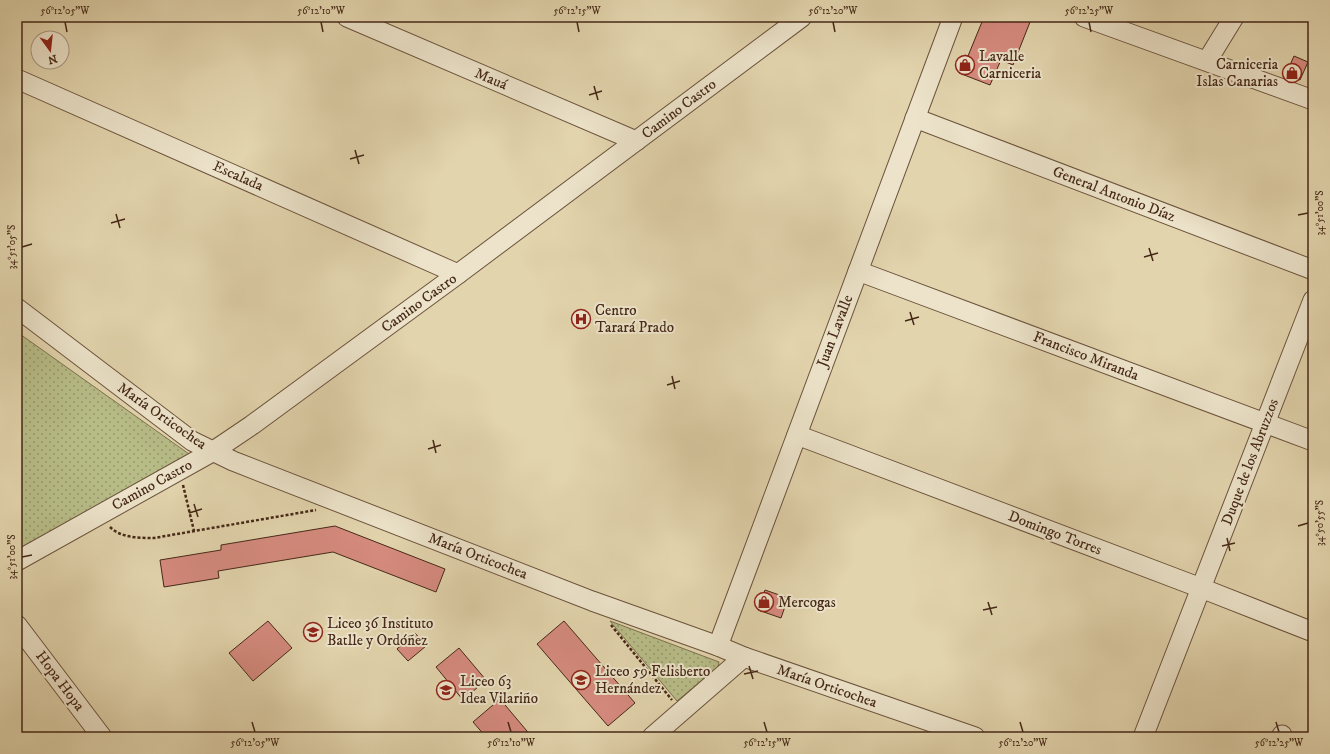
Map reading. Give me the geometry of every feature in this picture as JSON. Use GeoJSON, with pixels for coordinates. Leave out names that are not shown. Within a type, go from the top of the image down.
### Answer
{"type":"FeatureCollection","features":[{"type":"Feature","properties":{"kind":"street","name":"Mauá"},"geometry":{"type":"LineString","coordinates":[[347,17],[636,141]]}},
{"type":"Feature","properties":{"kind":"street","name":"Camino Castro"},"geometry":{"type":"LineString","coordinates":[[17,561],[212,452],[252,425],[458,274],[802,17]]}},
{"type":"Feature","properties":{"kind":"street","name":"Juan Lavalle"},"geometry":{"type":"LineString","coordinates":[[718,646],[953,17]]}},
{"type":"Feature","properties":{"kind":"street"},"geometry":{"type":"LineString","coordinates":[[1084,17],[1313,100]]}},
{"type":"Feature","properties":{"kind":"street"},"geometry":{"type":"LineString","coordinates":[[1207,61],[1234,17]]}},
{"type":"Feature","properties":{"kind":"street","name":"Escalada"},"geometry":{"type":"LineString","coordinates":[[17,79],[458,274]]}},
{"type":"Feature","properties":{"kind":"street","name":"General Antonio Díaz"},"geometry":{"type":"LineString","coordinates":[[915,118],[1313,270]]}},
{"type":"Feature","properties":{"kind":"street","name":"Francisco Miranda"},"geometry":{"type":"LineString","coordinates":[[858,271],[1313,441]]}},
{"type":"Feature","properties":{"kind":"street","name":"Duque de los Abruzzos"},"geometry":{"type":"LineString","coordinates":[[1143,737],[1313,300]]}},
{"type":"Feature","properties":{"kind":"street","name":"María Orticochea"},"geometry":{"type":"LineString","coordinates":[[17,308],[192,441],[212,452],[592,601],[718,646],[744,657],[975,737]]}},
{"type":"Feature","properties":{"kind":"street","name":"Domingo Torres"},"geometry":{"type":"LineString","coordinates":[[796,435],[1201,588],[1313,632]]}},
{"type":"Feature","properties":{"kind":"street","name":"Hopa Hopa"},"geometry":{"type":"LineString","coordinates":[[17,625],[102,737]]}},
{"type":"Feature","properties":{"kind":"street"},"geometry":{"type":"LineString","coordinates":[[652,737],[744,657]]}},
{"type":"Feature","properties":{"kind":"path"},"geometry":{"type":"LineString","coordinates":[[180,470],[194,531]]}},
{"type":"Feature","properties":{"kind":"path"},"geometry":{"type":"LineString","coordinates":[[98,515],[115,532],[137,538],[154,538],[317,510],[334,500]]}},
{"type":"Feature","properties":{"kind":"path"},"geometry":{"type":"LineString","coordinates":[[607,619],[681,712]]}},
{"type":"Feature","properties":{"kind":"green space"},"geometry":{"type":"Polygon","coordinates":[[[17,332],[189,454],[187,462],[17,554],[17,332]]]}},
{"type":"Feature","properties":{"kind":"green space"},"geometry":{"type":"Polygon","coordinates":[[[610,621],[719,662],[718,667],[677,701],[610,621]]]}},
{"type":"Feature","properties":{"kind":"building"},"geometry":{"type":"Polygon","coordinates":[[[984,17],[1032,17],[1013,65],[1001,60],[990,85],[959,73],[965,55],[968,56],[984,17]]]}},
{"type":"Feature","properties":{"kind":"building"},"geometry":{"type":"Polygon","coordinates":[[[1294,56],[1308,62],[1300,80],[1286,74],[1294,56]]]}},
{"type":"Feature","properties":{"kind":"building"},"geometry":{"type":"Polygon","coordinates":[[[335,526],[445,569],[436,592],[333,552],[218,571],[219,578],[164,587],[160,560],[221,550],[221,545],[335,526]]]}},
{"type":"Feature","properties":{"kind":"building"},"geometry":{"type":"Polygon","coordinates":[[[765,590],[788,598],[781,618],[758,610],[765,590]]]}},
{"type":"Feature","properties":{"kind":"building"},"geometry":{"type":"Polygon","coordinates":[[[268,621],[292,648],[253,681],[229,653],[268,621]]]}},
{"type":"Feature","properties":{"kind":"building"},"geometry":{"type":"Polygon","coordinates":[[[564,621],[635,703],[608,726],[537,644],[564,621]]]}},
{"type":"Feature","properties":{"kind":"building"},"geometry":{"type":"Polygon","coordinates":[[[415,633],[426,646],[408,661],[397,649],[415,633]]]}},
{"type":"Feature","properties":{"kind":"building"},"geometry":{"type":"Polygon","coordinates":[[[459,648],[486,680],[463,700],[436,667],[459,648]]]}},
{"type":"Feature","properties":{"kind":"building"},"geometry":{"type":"Polygon","coordinates":[[[500,699],[532,737],[486,737],[473,722],[500,699]]]}},
{"type":"Feature","properties":{"kind":"place","name":"Lavalle Carniceria"},"geometry":{"type":"Point","coordinates":[965,65]}},
{"type":"Feature","properties":{"kind":"place","name":"Carniceria Islas Canarias"},"geometry":{"type":"Point","coordinates":[1292,73]}},
{"type":"Feature","properties":{"kind":"place","name":"Centro Tarará Prado"},"geometry":{"type":"Point","coordinates":[581,319]}},
{"type":"Feature","properties":{"kind":"place","name":"Mercogas"},"geometry":{"type":"Point","coordinates":[764,602]}},
{"type":"Feature","properties":{"kind":"place","name":"Liceo 36 Instituto Batlle y Ordóñez"},"geometry":{"type":"Point","coordinates":[313,632]}},
{"type":"Feature","properties":{"kind":"place","name":"Liceo 59 Felisberto Hernández"},"geometry":{"type":"Point","coordinates":[581,680]}},
{"type":"Feature","properties":{"kind":"place","name":"Liceo 63 Idea Vilariño"},"geometry":{"type":"Point","coordinates":[446,690]}}]}
